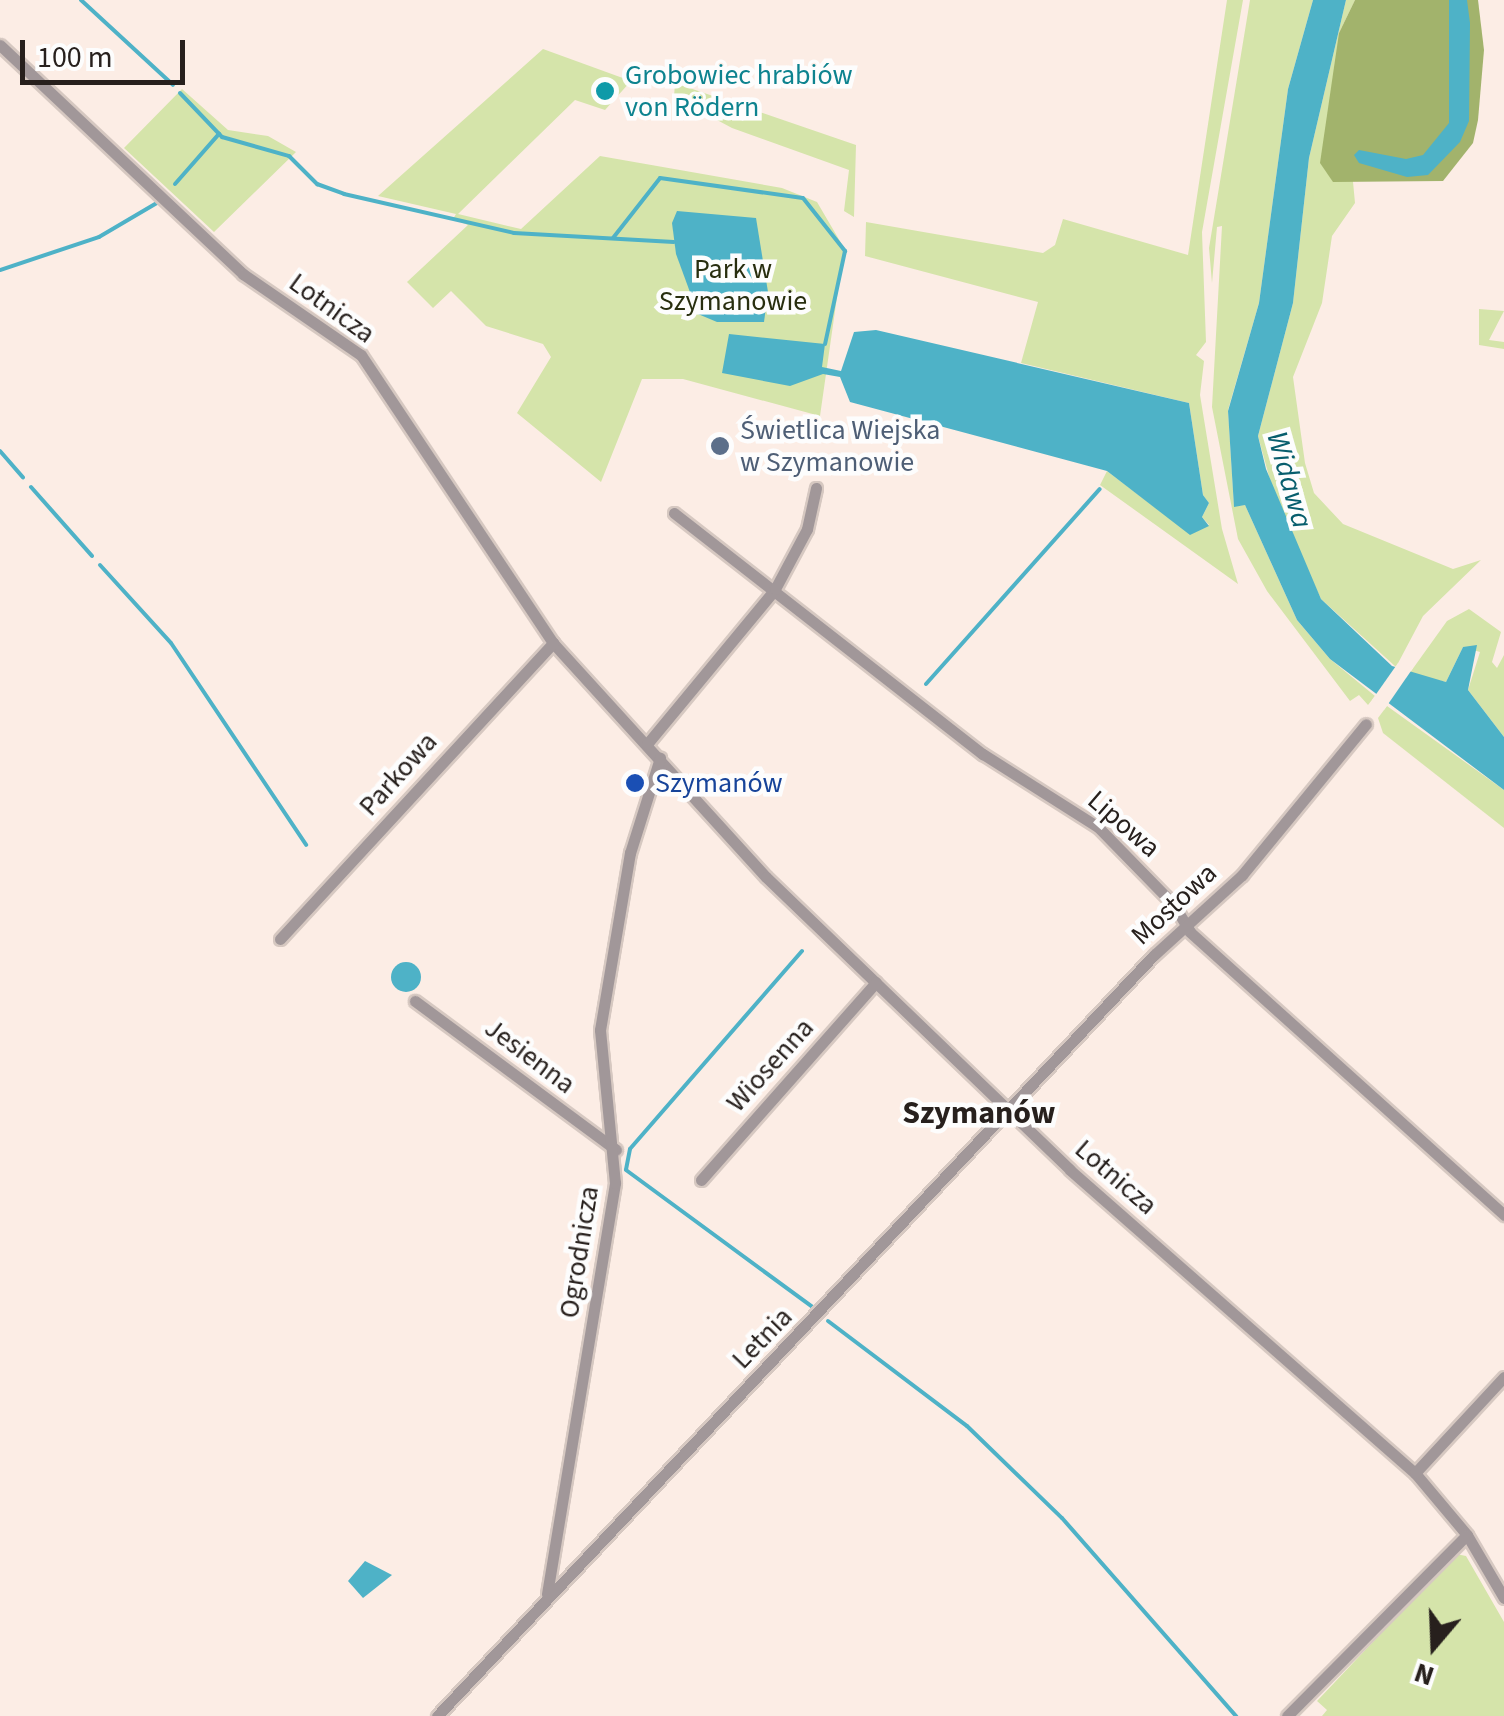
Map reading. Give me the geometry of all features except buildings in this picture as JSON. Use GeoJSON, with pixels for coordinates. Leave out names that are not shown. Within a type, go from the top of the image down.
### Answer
{"type":"FeatureCollection","features":[{"type":"Feature","properties":{"kind":"street","name":"Lotnicza"},"geometry":{"type":"LineString","coordinates":[[0,46],[243,274],[361,356],[552,643],[766,877],[1009,1114],[1415,1474],[1466,1535],[1504,1598]]}},
{"type":"Feature","properties":{"kind":"street","name":"Ogrodnicza"},"geometry":{"type":"LineString","coordinates":[[547,1594],[616,1150],[600,1030],[630,853],[653,750],[775,589],[806,529],[816,488]]}},
{"type":"Feature","properties":{"kind":"street","name":"Lipowa"},"geometry":{"type":"LineString","coordinates":[[674,513],[982,754],[1098,828],[1185,924],[1504,1215]]}},
{"type":"Feature","properties":{"kind":"street","name":"Parkowa"},"geometry":{"type":"LineString","coordinates":[[280,938],[552,643]]}},
{"type":"Feature","properties":{"kind":"street","name":"Mostowa"},"geometry":{"type":"LineString","coordinates":[[1009,1114],[1185,924],[1242,875],[1366,724]]}},
{"type":"Feature","properties":{"kind":"street","name":"Wiosenna"},"geometry":{"type":"LineString","coordinates":[[701,1180],[876,982]]}},
{"type":"Feature","properties":{"kind":"street","name":"Jesienna"},"geometry":{"type":"LineString","coordinates":[[415,1001],[616,1150]]}},
{"type":"Feature","properties":{"kind":"street","name":"Letnia"},"geometry":{"type":"LineString","coordinates":[[547,1594],[1009,1114]]}},
{"type":"Feature","properties":{"kind":"street"},"geometry":{"type":"LineString","coordinates":[[1415,1474],[1504,1377]]}},
{"type":"Feature","properties":{"kind":"street"},"geometry":{"type":"LineString","coordinates":[[1288,1716],[1466,1535]]}},
{"type":"Feature","properties":{"kind":"street"},"geometry":{"type":"LineString","coordinates":[[436,1716],[547,1594]]}},
{"type":"Feature","properties":{"kind":"green space"},"geometry":{"type":"Polygon","coordinates":[[[1227,0],[1243,0],[1202,232],[1206,342],[1196,355],[1204,361],[1200,395],[1222,529],[1238,584],[1100,485],[1107,471],[1190,534],[1209,525],[1202,517],[1209,503],[1203,495],[1189,403],[1021,363],[1038,302],[865,256],[866,222],[1043,253],[1055,245],[1063,219],[1188,255],[1227,0]]]}},
{"type":"Feature","properties":{"kind":"green space"},"geometry":{"type":"Polygon","coordinates":[[[1250,0],[1313,0],[1288,89],[1259,303],[1228,410],[1234,506],[1245,505],[1297,620],[1330,659],[1375,696],[1368,705],[1359,695],[1350,701],[1267,591],[1238,539],[1212,407],[1222,226],[1217,227],[1212,283],[1209,248],[1250,0]]]}},
{"type":"Feature","properties":{"kind":"green space"},"geometry":{"type":"Polygon","coordinates":[[[1346,0],[1355,0],[1339,33],[1355,203],[1332,236],[1322,303],[1293,377],[1305,463],[1314,493],[1343,524],[1453,569],[1481,560],[1423,616],[1396,667],[1321,599],[1276,502],[1258,436],[1293,303],[1309,158],[1346,0]]]}},
{"type":"Feature","properties":{"kind":"green space"},"geometry":{"type":"Polygon","coordinates":[[[1355,0],[1478,0],[1484,50],[1478,120],[1473,143],[1443,181],[1333,182],[1320,163],[1339,33],[1355,0]]]}},
{"type":"Feature","properties":{"kind":"green space","name":"Park w Szymanowie"},"geometry":{"type":"Polygon","coordinates":[[[543,49],[631,81],[605,110],[575,100],[458,214],[521,229],[600,156],[782,188],[817,202],[844,248],[820,416],[683,379],[642,379],[601,482],[517,413],[551,357],[543,344],[486,326],[451,291],[433,308],[407,282],[468,225],[453,219],[456,214],[378,196],[543,49]]]}},
{"type":"Feature","properties":{"kind":"green space"},"geometry":{"type":"Polygon","coordinates":[[[675,83],[856,145],[854,217],[844,211],[849,170],[732,128],[674,97],[675,83]]]}},
{"type":"Feature","properties":{"kind":"green space"},"geometry":{"type":"Polygon","coordinates":[[[182,89],[228,130],[268,136],[296,152],[214,232],[124,148],[182,89]]]}},
{"type":"Feature","properties":{"kind":"green space"},"geometry":{"type":"Polygon","coordinates":[[[1479,309],[1504,311],[1489,340],[1504,342],[1504,349],[1479,345],[1479,309]]]}},
{"type":"Feature","properties":{"kind":"green space"},"geometry":{"type":"Polygon","coordinates":[[[1469,609],[1501,632],[1492,662],[1497,668],[1504,655],[1504,737],[1468,690],[1480,652],[1463,647],[1446,682],[1409,674],[1447,621],[1469,609]]]}},
{"type":"Feature","properties":{"kind":"green space"},"geometry":{"type":"Polygon","coordinates":[[[1387,706],[1504,790],[1504,828],[1383,733],[1378,718],[1387,706]]]}},
{"type":"Feature","properties":{"kind":"green space"},"geometry":{"type":"Polygon","coordinates":[[[1456,1554],[1466,1556],[1504,1622],[1504,1716],[1322,1716],[1327,1710],[1317,1701],[1456,1554]]]}},
{"type":"Feature","properties":{"kind":"water"},"geometry":{"type":"Polygon","coordinates":[[[1313,0],[1346,0],[1309,158],[1293,303],[1258,436],[1266,469],[1321,599],[1392,666],[1446,682],[1463,647],[1477,645],[1468,690],[1504,737],[1504,790],[1330,659],[1297,620],[1245,505],[1234,507],[1228,411],[1259,303],[1288,89],[1313,0]]]}},
{"type":"Feature","properties":{"kind":"water"},"geometry":{"type":"Polygon","coordinates":[[[1449,0],[1467,0],[1470,23],[1469,121],[1460,142],[1428,175],[1407,177],[1359,163],[1354,155],[1359,150],[1406,159],[1423,155],[1449,123],[1449,0]]]}},
{"type":"Feature","properties":{"kind":"water"},"geometry":{"type":"Polygon","coordinates":[[[677,211],[756,218],[768,292],[764,322],[717,322],[698,314],[676,254],[672,223],[677,211]]]}},
{"type":"Feature","properties":{"kind":"water"},"geometry":{"type":"Polygon","coordinates":[[[876,330],[1189,403],[1203,495],[1209,503],[1202,517],[1209,526],[1190,535],[1107,471],[850,402],[840,377],[823,374],[790,386],[722,373],[729,334],[825,344],[822,367],[841,371],[854,332],[876,330]]]}},
{"type":"Feature","properties":{"kind":"water"},"geometry":{"type":"Polygon","coordinates":[[[406,962],[417,966],[421,977],[417,988],[406,992],[395,988],[391,977],[395,966],[406,962]]]}},
{"type":"Feature","properties":{"kind":"water"},"geometry":{"type":"Polygon","coordinates":[[[365,1561],[392,1575],[363,1598],[348,1581],[365,1561]]]}},
{"type":"Feature","properties":{"kind":"pier"},"geometry":{"type":"Polygon","coordinates":[[[1398,663],[1413,668],[1384,710],[1372,700],[1398,663]]]}},
{"type":"Feature","properties":{"kind":"waterway"},"geometry":{"type":"LineString","coordinates":[[81,0],[173,85]]}},
{"type":"Feature","properties":{"kind":"waterway"},"geometry":{"type":"LineString","coordinates":[[180,93],[222,137],[289,156],[317,184],[344,194],[514,233],[674,242]]}},
{"type":"Feature","properties":{"kind":"waterway"},"geometry":{"type":"LineString","coordinates":[[175,184],[219,134]]}},
{"type":"Feature","properties":{"kind":"waterway"},"geometry":{"type":"LineString","coordinates":[[613,238],[660,178],[803,198],[845,251],[825,344]]}},
{"type":"Feature","properties":{"kind":"waterway"},"geometry":{"type":"LineString","coordinates":[[0,270],[99,237],[157,203]]}},
{"type":"Feature","properties":{"kind":"waterway"},"geometry":{"type":"LineString","coordinates":[[0,451],[23,477]]}},
{"type":"Feature","properties":{"kind":"waterway"},"geometry":{"type":"LineString","coordinates":[[31,487],[92,556]]}},
{"type":"Feature","properties":{"kind":"waterway"},"geometry":{"type":"LineString","coordinates":[[926,684],[1100,489]]}},
{"type":"Feature","properties":{"kind":"waterway"},"geometry":{"type":"LineString","coordinates":[[100,565],[171,643],[306,845]]}},
{"type":"Feature","properties":{"kind":"waterway"},"geometry":{"type":"LineString","coordinates":[[802,951],[630,1149],[626,1170],[814,1308]]}},
{"type":"Feature","properties":{"kind":"waterway"},"geometry":{"type":"LineString","coordinates":[[828,1321],[967,1426],[1062,1518],[1236,1716]]}},
{"type":"Feature","properties":{"kind":"place","name":"Grobowiec hrabiów von Rödern"},"geometry":{"type":"Point","coordinates":[605,91]}},
{"type":"Feature","properties":{"kind":"place","name":"Świetlica Wiejska w Szymanowie"},"geometry":{"type":"Point","coordinates":[720,446]}},
{"type":"Feature","properties":{"kind":"place","name":"Szymanów"},"geometry":{"type":"Point","coordinates":[635,783]}},
{"type":"Feature","properties":{"kind":"district","name":"Szymanów"},"geometry":{"type":"Point","coordinates":[979,1113]}},
{"type":"Feature","properties":{"kind":"water label","name":"Widawa"},"geometry":{"type":"Point","coordinates":[1289,480]}}]}
